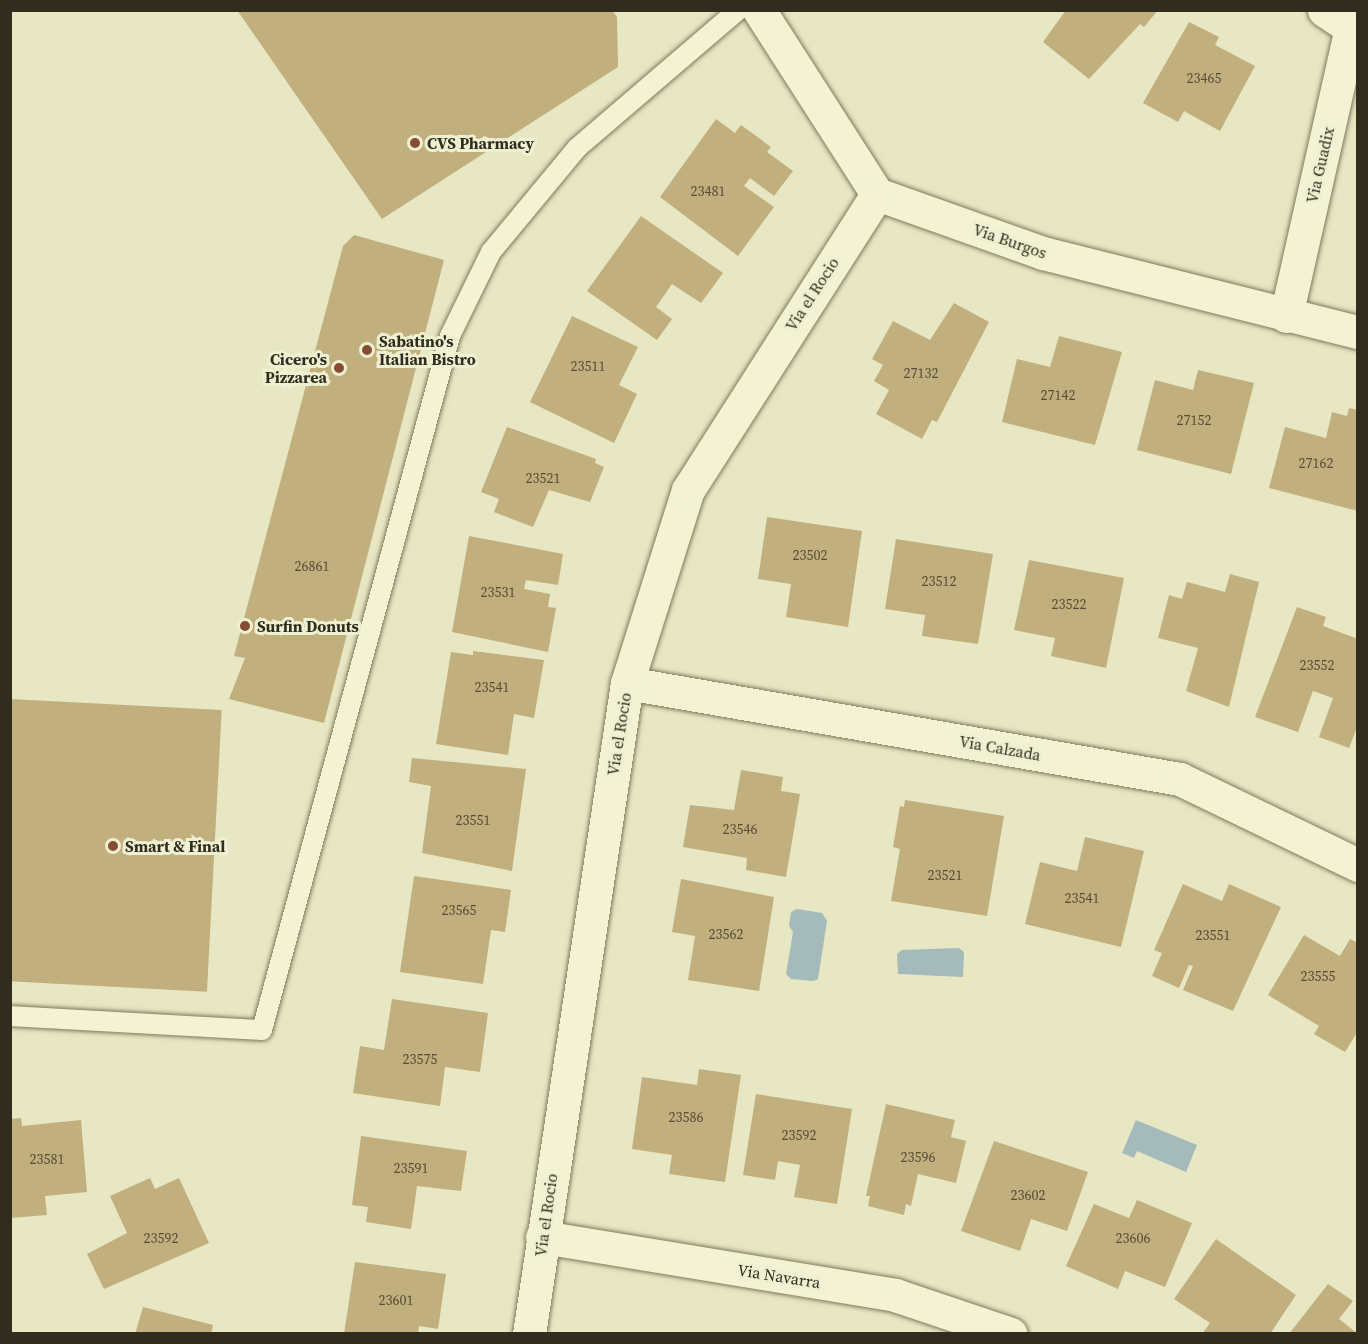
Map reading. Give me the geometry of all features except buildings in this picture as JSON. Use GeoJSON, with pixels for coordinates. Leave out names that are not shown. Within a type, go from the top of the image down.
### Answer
{"type":"FeatureCollection","features":[{"type":"Feature","properties":{"kind":"street"},"geometry":{"type":"LineString","coordinates":[[759,10],[877,194]]}},
{"type":"Feature","properties":{"kind":"street"},"geometry":{"type":"LineString","coordinates":[[1324,10],[1354,21]]}},
{"type":"Feature","properties":{"kind":"street","name":"Via Guadix"},"geometry":{"type":"LineString","coordinates":[[1286,316],[1354,21]]}},
{"type":"Feature","properties":{"kind":"street","name":"Via Burgos"},"geometry":{"type":"LineString","coordinates":[[877,194],[1043,253],[1286,316],[1358,332]]}},
{"type":"Feature","properties":{"kind":"street","name":"Via el Rocio"},"geometry":{"type":"LineString","coordinates":[[529,1334],[627,683],[688,490],[877,194]]}},
{"type":"Feature","properties":{"kind":"street","name":"Via Calzada"},"geometry":{"type":"LineString","coordinates":[[627,683],[1180,780],[1358,865]]}},
{"type":"Feature","properties":{"kind":"street","name":"Via Navarra"},"geometry":{"type":"LineString","coordinates":[[543,1237],[895,1295],[1011,1334]]}},
{"type":"Feature","properties":{"kind":"lane"},"geometry":{"type":"LineString","coordinates":[[10,1016],[262,1030],[450,336],[491,252],[577,148],[738,10]]}},
{"type":"Feature","properties":{"kind":"shaded area"},"geometry":{"type":"Polygon","coordinates":[[[797,909],[822,913],[827,921],[818,979],[813,981],[791,979],[786,974],[793,932],[789,926],[791,912],[797,909]]]}},
{"type":"Feature","properties":{"kind":"shaded area"},"geometry":{"type":"Polygon","coordinates":[[[959,948],[964,952],[963,977],[898,974],[897,954],[902,950],[959,948]]]}},
{"type":"Feature","properties":{"kind":"shaded area"},"geometry":{"type":"Polygon","coordinates":[[[1136,1120],[1197,1145],[1186,1172],[1137,1151],[1134,1158],[1122,1153],[1136,1120]]]}},
{"type":"Feature","properties":{"kind":"place","name":"CVS Pharmacy"},"geometry":{"type":"Point","coordinates":[415,143]}},
{"type":"Feature","properties":{"kind":"place","name":"Sabatino's Italian Bistro"},"geometry":{"type":"Point","coordinates":[367,350]}},
{"type":"Feature","properties":{"kind":"place","name":"Cicero's Pizzarea"},"geometry":{"type":"Point","coordinates":[339,368]}},
{"type":"Feature","properties":{"kind":"place","name":"Surfin Donuts"},"geometry":{"type":"Point","coordinates":[245,626]}},
{"type":"Feature","properties":{"kind":"place","name":"Smart & Final"},"geometry":{"type":"Point","coordinates":[113,846]}}]}
